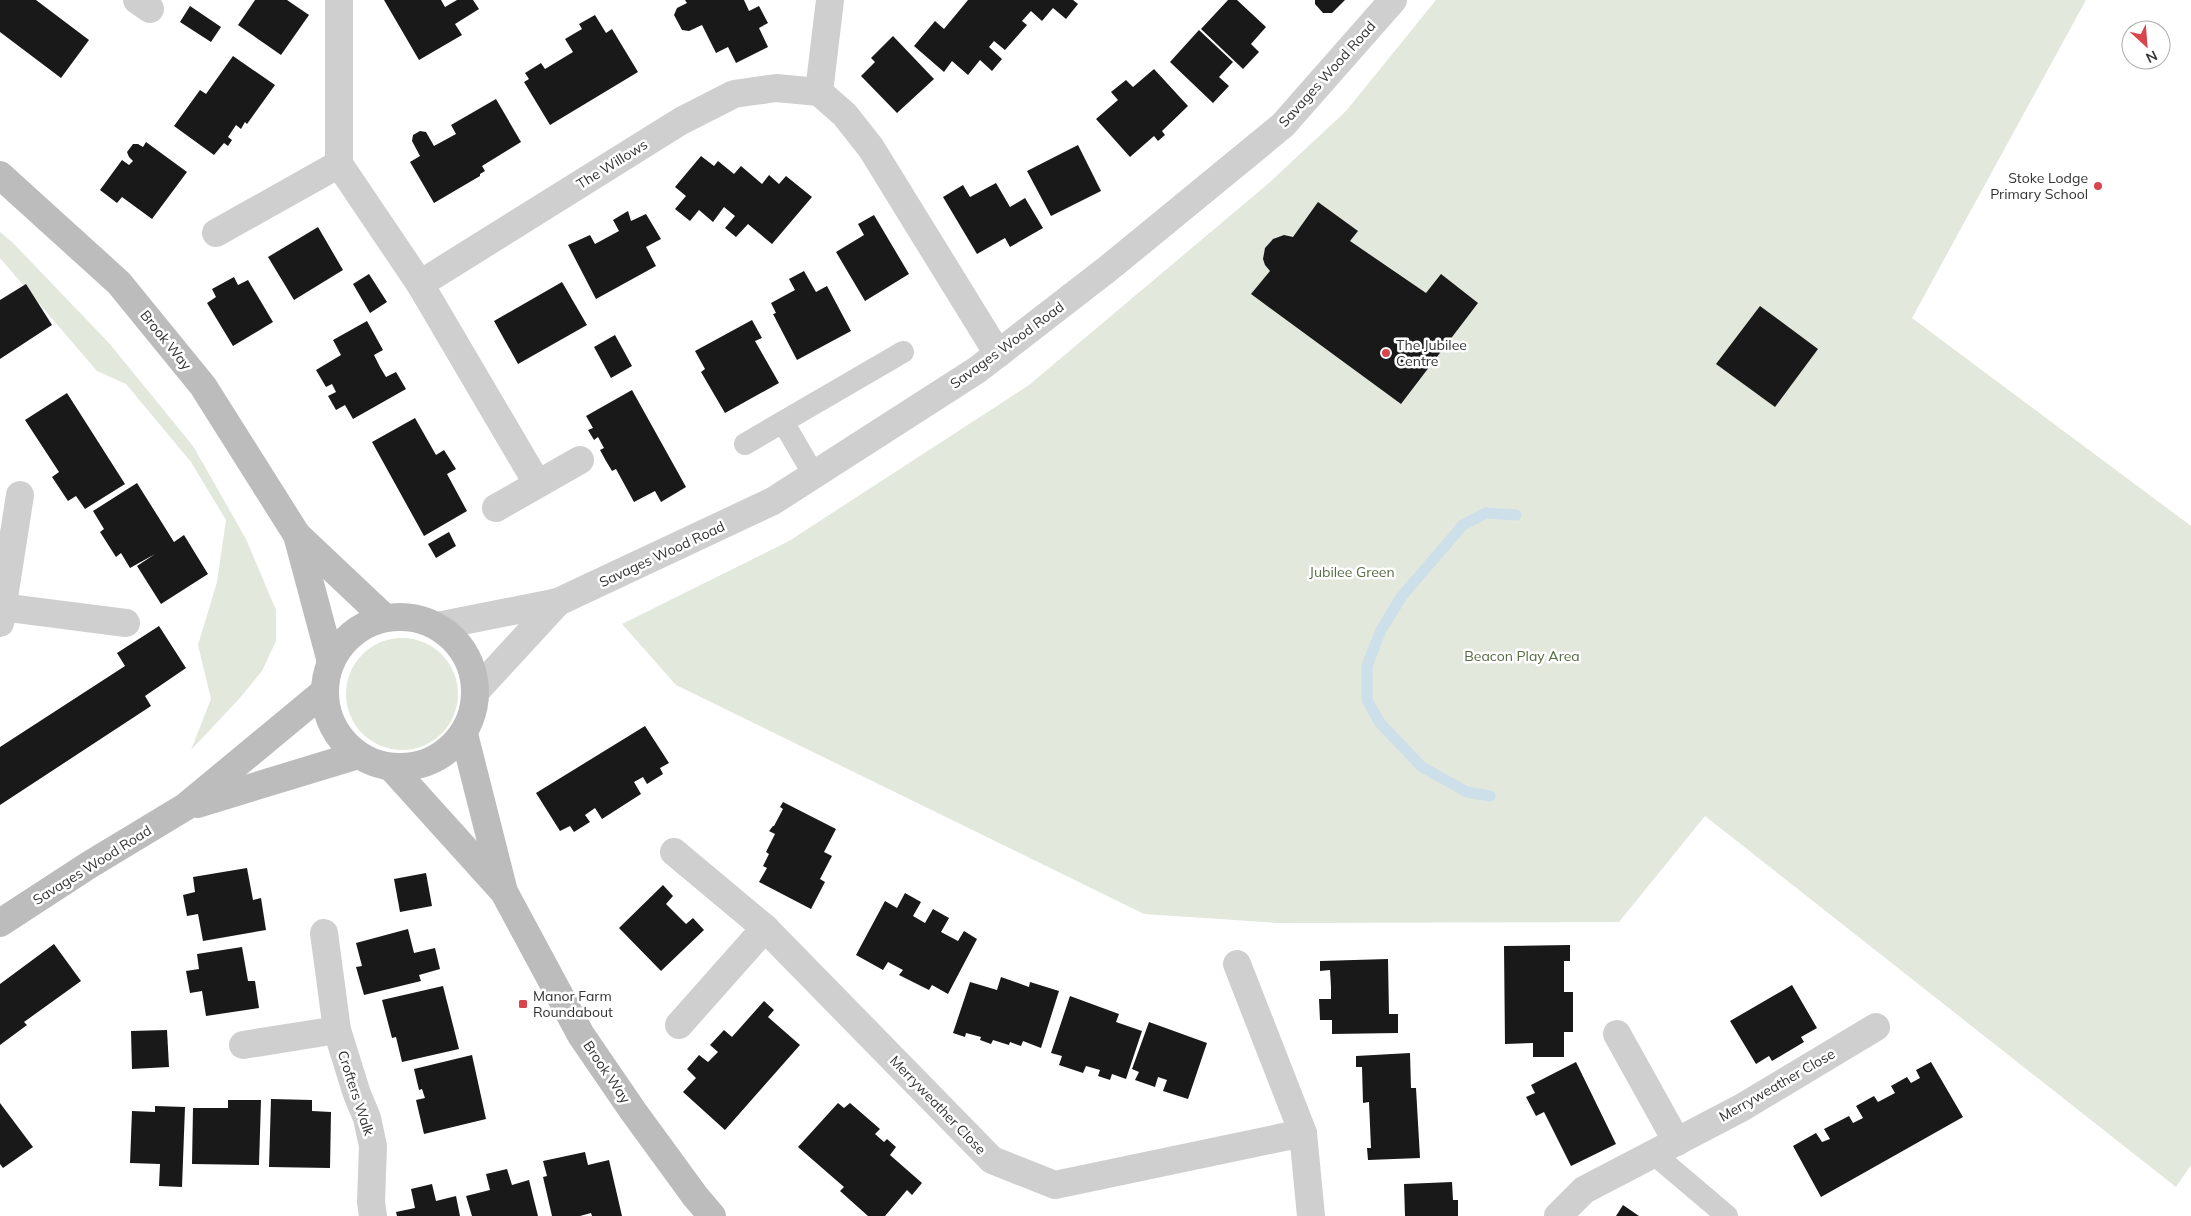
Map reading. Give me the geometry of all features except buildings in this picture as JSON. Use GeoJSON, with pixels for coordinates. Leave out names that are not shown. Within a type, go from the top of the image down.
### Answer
{"type":"FeatureCollection","features":[{"type":"Feature","properties":{"kind":"street"},"geometry":{"type":"LineString","coordinates":[[339,0],[339,164],[420,284],[537,483]]}},
{"type":"Feature","properties":{"kind":"street"},"geometry":{"type":"LineString","coordinates":[[830,0],[819,92],[845,115],[871,148],[998,354]]}},
{"type":"Feature","properties":{"kind":"street","name":"Savages Wood Road"},"geometry":{"type":"LineString","coordinates":[[437,626],[558,602],[773,501],[977,370],[1110,267],[1283,124],[1394,0]]}},
{"type":"Feature","properties":{"kind":"street","name":"The Willows"},"geometry":{"type":"LineString","coordinates":[[420,284],[681,121],[734,94],[776,88],[819,92]]}},
{"type":"Feature","properties":{"kind":"street"},"geometry":{"type":"LineString","coordinates":[[216,233],[339,164]]}},
{"type":"Feature","properties":{"kind":"street","name":"Brook Way"},"geometry":{"type":"LineString","coordinates":[[0,175],[125,290],[203,386],[297,535],[385,618]]}},
{"type":"Feature","properties":{"kind":"street"},"geometry":{"type":"LineString","coordinates":[[496,508],[580,460]]}},
{"type":"Feature","properties":{"kind":"street"},"geometry":{"type":"LineString","coordinates":[[20,495],[1,613],[126,623]]}},
{"type":"Feature","properties":{"kind":"street","name":"Brook Way"},"geometry":{"type":"LineString","coordinates":[[297,535],[331,662]]}},
{"type":"Feature","properties":{"kind":"street","name":"Savages Wood Road"},"geometry":{"type":"LineString","coordinates":[[476,690],[558,602]]}},
{"type":"Feature","properties":{"kind":"street"},"geometry":{"type":"LineString","coordinates":[[412,617],[437,626],[458,643],[471,665],[476,690],[474,713],[464,734],[444,754],[420,766],[392,768],[358,755],[340,738],[328,716],[324,691],[331,662],[344,642],[363,627],[385,618],[412,617]]}},
{"type":"Feature","properties":{"kind":"street","name":"Savages Wood Road"},"geometry":{"type":"LineString","coordinates":[[0,923],[89,864],[185,808],[324,691]]}},
{"type":"Feature","properties":{"kind":"street","name":"Brook Way"},"geometry":{"type":"LineString","coordinates":[[464,734],[504,892]]}},
{"type":"Feature","properties":{"kind":"street","name":"Savages Wood Road"},"geometry":{"type":"LineString","coordinates":[[185,808],[358,755]]}},
{"type":"Feature","properties":{"kind":"street","name":"Brook Way"},"geometry":{"type":"LineString","coordinates":[[392,768],[504,892],[581,1034],[633,1111],[695,1196],[712,1216]]}},
{"type":"Feature","properties":{"kind":"street","name":"Merryweather Close"},"geometry":{"type":"LineString","coordinates":[[674,852],[766,928],[992,1160],[1055,1185],[1303,1133]]}},
{"type":"Feature","properties":{"kind":"street"},"geometry":{"type":"LineString","coordinates":[[679,1025],[766,928]]}},
{"type":"Feature","properties":{"kind":"street","name":"Crofters Walk"},"geometry":{"type":"LineString","coordinates":[[324,934],[337,1030],[357,1094],[367,1118],[373,1146],[371,1202],[373,1216]]}},
{"type":"Feature","properties":{"kind":"street"},"geometry":{"type":"LineString","coordinates":[[1238,964],[1303,1133],[1311,1216]]}},
{"type":"Feature","properties":{"kind":"street","name":"Merryweather Close"},"geometry":{"type":"LineString","coordinates":[[1558,1216],[1584,1190],[1741,1108],[1876,1027]]}},
{"type":"Feature","properties":{"kind":"street"},"geometry":{"type":"LineString","coordinates":[[243,1045],[337,1030]]}},
{"type":"Feature","properties":{"kind":"street"},"geometry":{"type":"LineString","coordinates":[[1617,1034],[1665,1148]]}},
{"type":"Feature","properties":{"kind":"lane"},"geometry":{"type":"LineString","coordinates":[[745,444],[903,352]]}},
{"type":"Feature","properties":{"kind":"lane"},"geometry":{"type":"LineString","coordinates":[[783,422],[814,475]]}},
{"type":"Feature","properties":{"kind":"lane"},"geometry":{"type":"LineString","coordinates":[[1665,1148],[1727,1216]]}},
{"type":"Feature","properties":{"kind":"green space","name":"Jubilee Green"},"geometry":{"type":"Polygon","coordinates":[[[1436,0],[2086,0],[1912,318],[2191,526],[2191,1165],[2176,1187],[1705,816],[1619,922],[1278,923],[1144,914],[676,685],[622,624],[789,541],[1029,385],[1269,183],[1346,111],[1436,0]]]}},
{"type":"Feature","properties":{"kind":"green space"},"geometry":{"type":"Polygon","coordinates":[[[0,232],[13,243],[109,343],[193,446],[246,539],[276,610],[276,641],[262,671],[239,699],[191,750],[211,699],[198,645],[217,582],[226,520],[191,462],[126,384],[97,371],[0,258],[0,232]]]}},
{"type":"Feature","properties":{"kind":"green space"},"geometry":{"type":"Polygon","coordinates":[[[402,638],[423,642],[442,654],[454,673],[458,694],[454,715],[442,734],[423,746],[402,750],[381,746],[362,734],[350,715],[346,694],[350,673],[362,654],[381,642],[402,638]]]}},
{"type":"Feature","properties":{"kind":"waterway"},"geometry":{"type":"LineString","coordinates":[[1490,796],[1467,792],[1422,767],[1380,723],[1367,700],[1367,666],[1381,630],[1402,596],[1463,525],[1486,513],[1516,515]]}},
{"type":"Feature","properties":{"kind":"place","name":"Stoke Lodge Primary School"},"geometry":{"type":"Point","coordinates":[2098,186]}},
{"type":"Feature","properties":{"kind":"place","name":"The Jubilee Centre"},"geometry":{"type":"Point","coordinates":[1386,353]}},
{"type":"Feature","properties":{"kind":"place","name":"Manor Farm Roundabout"},"geometry":{"type":"Point","coordinates":[523,1004]}},
{"type":"Feature","properties":{"kind":"park label","name":"Beacon Play Area"},"geometry":{"type":"Point","coordinates":[1522,656]}}]}
